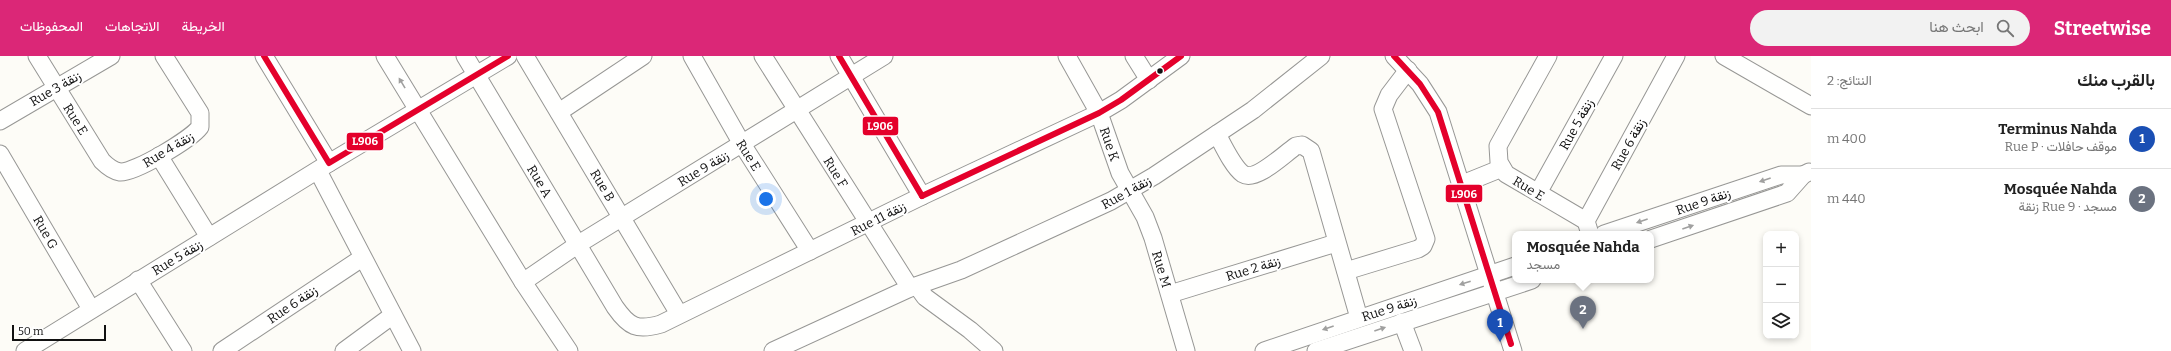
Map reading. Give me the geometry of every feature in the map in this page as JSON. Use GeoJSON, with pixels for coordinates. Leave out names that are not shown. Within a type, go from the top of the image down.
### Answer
{"type":"FeatureCollection","features":[{"type":"Feature","properties":{"kind":"street","name":"Rue E"},"geometry":{"type":"LineString","coordinates":[[38,56],[102,161]]}},
{"type":"Feature","properties":{"kind":"street","name":"Rue 3 زنقة"},"geometry":{"type":"LineString","coordinates":[[0,121],[111,56]]}},
{"type":"Feature","properties":{"kind":"street","name":"Rue 4 زنقة"},"geometry":{"type":"LineString","coordinates":[[102,161],[112,169],[122,172],[135,168],[186,140],[200,127],[200,113],[164,56]]}},
{"type":"Feature","properties":{"kind":"street"},"geometry":{"type":"LineString","coordinates":[[264,56],[324,167],[362,258],[412,351]]}},
{"type":"Feature","properties":{"kind":"street"},"geometry":{"type":"LineString","coordinates":[[385,56],[523,282],[569,351]]}},
{"type":"Feature","properties":{"kind":"street","name":"Rue A"},"geometry":{"type":"LineString","coordinates":[[465,56],[615,307]]}},
{"type":"Feature","properties":{"kind":"street"},"geometry":{"type":"LineString","coordinates":[[324,167],[508,56]]}},
{"type":"Feature","properties":{"kind":"street","name":"Rue B"},"geometry":{"type":"LineString","coordinates":[[525,56],[679,314]]}},
{"type":"Feature","properties":{"kind":"street"},"geometry":{"type":"LineString","coordinates":[[559,112],[643,56]]}},
{"type":"Feature","properties":{"kind":"street","name":"Rue E"},"geometry":{"type":"LineString","coordinates":[[692,56],[742,144],[810,251]]}},
{"type":"Feature","properties":{"kind":"street","name":"Rue F"},"geometry":{"type":"LineString","coordinates":[[763,56],[869,224],[914,287],[925,297],[970,330],[994,351]]}},
{"type":"Feature","properties":{"kind":"street"},"geometry":{"type":"LineString","coordinates":[[840,56],[922,196]]}},
{"type":"Feature","properties":{"kind":"street","name":"Rue 9 زنقة"},"geometry":{"type":"LineString","coordinates":[[523,282],[577,245],[884,56]]}},
{"type":"Feature","properties":{"kind":"street","name":"Rue K"},"geometry":{"type":"LineString","coordinates":[[1066,56],[1099,113],[1120,173],[1130,190]]}},
{"type":"Feature","properties":{"kind":"street"},"geometry":{"type":"LineString","coordinates":[[1134,56],[1149,80]]}},
{"type":"Feature","properties":{"kind":"street","name":"Rue 11 زنقة"},"geometry":{"type":"LineString","coordinates":[[615,307],[625,321],[631,325],[640,327],[661,324],[810,251],[869,224],[922,196],[1099,113],[1149,80],[1181,56]]}},
{"type":"Feature","properties":{"kind":"street","name":"Rue 1 زنقة"},"geometry":{"type":"LineString","coordinates":[[773,351],[914,287],[961,270],[1111,202],[1253,110],[1321,56]]}},
{"type":"Feature","properties":{"kind":"street"},"geometry":{"type":"LineString","coordinates":[[1394,56],[1408,70],[1429,96],[1438,112],[1512,348]]}},
{"type":"Feature","properties":{"kind":"street","name":"Rue E"},"geometry":{"type":"LineString","coordinates":[[1548,56],[1502,138],[1498,146],[1498,155],[1502,168],[1506,174],[1538,193],[1588,228]]}},
{"type":"Feature","properties":{"kind":"street","name":"Rue 5 زنقة"},"geometry":{"type":"LineString","coordinates":[[1538,193],[1614,56]]}},
{"type":"Feature","properties":{"kind":"street","name":"Rue 6 زنقة"},"geometry":{"type":"LineString","coordinates":[[1588,228],[1676,56]]}},
{"type":"Feature","properties":{"kind":"street"},"geometry":{"type":"LineString","coordinates":[[1724,56],[1811,106]]}},
{"type":"Feature","properties":{"kind":"street"},"geometry":{"type":"LineString","coordinates":[[1346,271],[1418,249],[1423,246],[1426,240],[1383,109],[1389,95],[1408,70]]}},
{"type":"Feature","properties":{"kind":"street"},"geometry":{"type":"LineString","coordinates":[[1217,134],[1235,165],[1243,174],[1247,175],[1259,174],[1296,146],[1302,145],[1309,149],[1314,157],[1336,243],[1346,271],[1359,318]]}},
{"type":"Feature","properties":{"kind":"street","name":"Rue G"},"geometry":{"type":"LineString","coordinates":[[0,154],[91,309]]}},
{"type":"Feature","properties":{"kind":"street"},"geometry":{"type":"LineString","coordinates":[[158,156],[209,237]]}},
{"type":"Feature","properties":{"kind":"street","name":"Rue 5 زنقة"},"geometry":{"type":"LineString","coordinates":[[25,351],[138,280],[324,167]]}},
{"type":"Feature","properties":{"kind":"street"},"geometry":{"type":"LineString","coordinates":[[1460,185],[1502,168]]}},
{"type":"Feature","properties":{"kind":"street","name":"Rue 9 زنقة"},"geometry":{"type":"LineString","coordinates":[[1613,231],[1781,175],[1807,173]]}},
{"type":"Feature","properties":{"kind":"street","name":"Rue 9 زنقة"},"geometry":{"type":"LineString","coordinates":[[1654,238],[1787,193],[1807,173]]}},
{"type":"Feature","properties":{"kind":"street","name":"Rue M"},"geometry":{"type":"LineString","coordinates":[[1130,190],[1150,231],[1186,351]]}},
{"type":"Feature","properties":{"kind":"street","name":"Rue 2 زنقة"},"geometry":{"type":"LineString","coordinates":[[1170,294],[1336,243]]}},
{"type":"Feature","properties":{"kind":"street","name":"Rue 6 زنقة"},"geometry":{"type":"LineString","coordinates":[[222,351],[362,258]]}},
{"type":"Feature","properties":{"kind":"street","name":"Rue 9 زنقة"},"geometry":{"type":"LineString","coordinates":[[1264,351],[1512,267]]}},
{"type":"Feature","properties":{"kind":"street"},"geometry":{"type":"LineString","coordinates":[[138,280],[183,351]]}},
{"type":"Feature","properties":{"kind":"street","name":"Rue 9 زنقة"},"geometry":{"type":"LineString","coordinates":[[1316,351],[1523,283]]}},
{"type":"Feature","properties":{"kind":"street"},"geometry":{"type":"LineString","coordinates":[[344,351],[393,315]]}},
{"type":"Feature","properties":{"kind":"street"},"geometry":{"type":"LineString","coordinates":[[1402,322],[1412,351]]}},
{"type":"Feature","properties":{"kind":"transit line","name":"L906"},"geometry":{"type":"LineString","coordinates":[[264,56],[329,163],[508,56]]}},
{"type":"Feature","properties":{"kind":"transit line","name":"L906"},"geometry":{"type":"LineString","coordinates":[[839,56],[922,196]]}},
{"type":"Feature","properties":{"kind":"transit line","name":"L906"},"geometry":{"type":"LineString","coordinates":[[922,196],[1099,113],[1121,100],[1181,56]]}},
{"type":"Feature","properties":{"kind":"transit line","name":"L906"},"geometry":{"type":"LineString","coordinates":[[1394,56],[1420,84],[1438,112],[1511,344]]}},
{"type":"Feature","properties":{"kind":"place","name":"Mosquée Nahda"},"geometry":{"type":"Point","coordinates":[1583,329]}},
{"type":"Feature","properties":{"kind":"place","name":"Terminus Nahda"},"geometry":{"type":"Point","coordinates":[1500,342]}}]}
